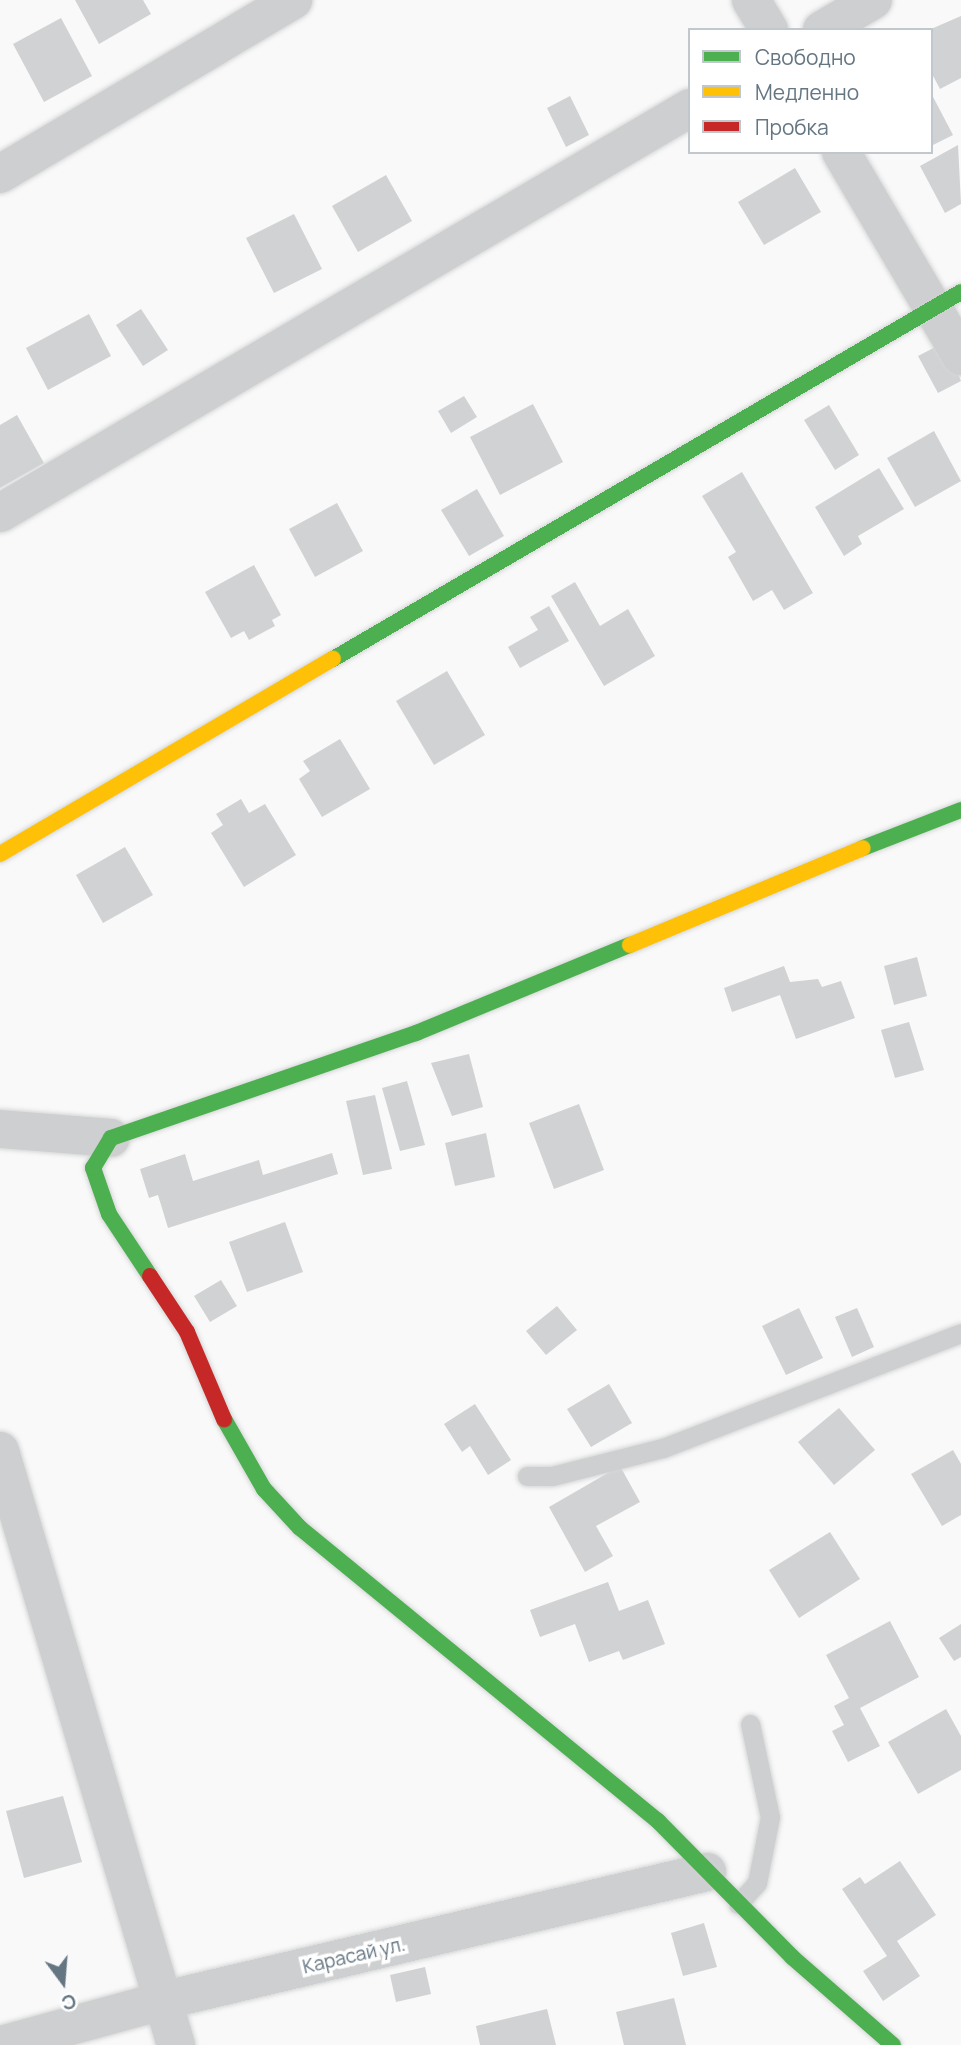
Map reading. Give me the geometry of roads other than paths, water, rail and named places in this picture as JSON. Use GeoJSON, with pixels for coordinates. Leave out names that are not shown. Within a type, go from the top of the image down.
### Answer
{"type":"FeatureCollection","features":[{"type":"Feature","properties":{"kind":"street"},"geometry":{"type":"LineString","coordinates":[[0,174],[293,0]]}},
{"type":"Feature","properties":{"kind":"street"},"geometry":{"type":"LineString","coordinates":[[751,0],[768,28]]}},
{"type":"Feature","properties":{"kind":"street"},"geometry":{"type":"LineString","coordinates":[[825,28],[873,0]]}},
{"type":"Feature","properties":{"kind":"street"},"geometry":{"type":"LineString","coordinates":[[0,513],[688,109]]}},
{"type":"Feature","properties":{"kind":"street"},"geometry":{"type":"LineString","coordinates":[[842,154],[947,300],[961,356]]}},
{"type":"Feature","properties":{"kind":"street"},"geometry":{"type":"LineString","coordinates":[[0,854],[947,300]]}},
{"type":"Feature","properties":{"kind":"street"},"geometry":{"type":"LineString","coordinates":[[0,1129],[110,1138],[429,1028],[558,978],[735,897],[961,810]]}},
{"type":"Feature","properties":{"kind":"street"},"geometry":{"type":"LineString","coordinates":[[110,1138],[93,1168],[109,1214],[187,1332],[220,1412],[264,1489],[337,1563],[578,1753],[893,2045]]}},
{"type":"Feature","properties":{"kind":"street"},"geometry":{"type":"LineString","coordinates":[[0,1451],[165,2000],[176,2045]]}},
{"type":"Feature","properties":{"kind":"street","name":"Карасай ул."},"geometry":{"type":"LineString","coordinates":[[1,2045],[165,2000],[708,1872]]}},
{"type":"Feature","properties":{"kind":"lane"},"geometry":{"type":"LineString","coordinates":[[527,1476],[552,1476],[663,1448],[961,1333]]}},
{"type":"Feature","properties":{"kind":"lane"},"geometry":{"type":"LineString","coordinates":[[738,1904],[757,1883],[770,1817],[750,1724]]}}]}
